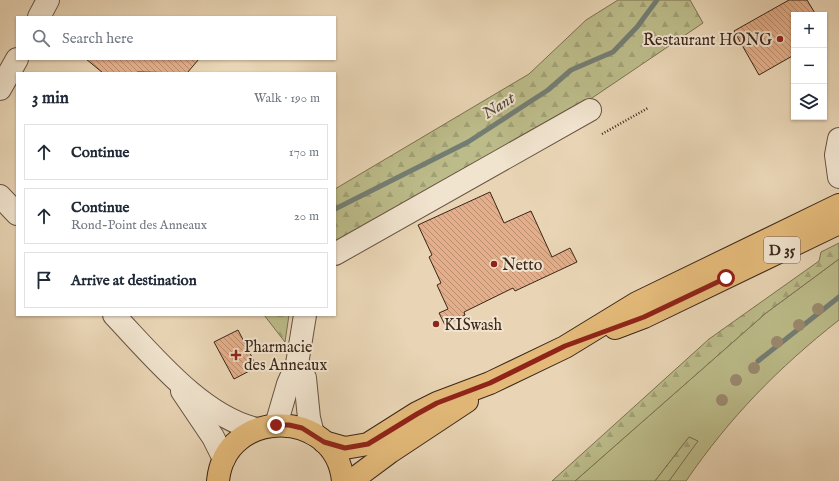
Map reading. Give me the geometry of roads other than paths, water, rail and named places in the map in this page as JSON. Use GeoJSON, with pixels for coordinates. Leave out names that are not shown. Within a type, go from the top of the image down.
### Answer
{"type":"FeatureCollection","features":[{"type":"Feature","properties":{"kind":"main road","name":"D 35"},"geometry":{"type":"LineString","coordinates":[[319,438],[345,448],[368,444],[424,410],[490,383],[565,346],[638,303],[839,205]]}},
{"type":"Feature","properties":{"kind":"main road","name":"D 35"},"geometry":{"type":"LineString","coordinates":[[565,346],[644,317],[839,223]]}},
{"type":"Feature","properties":{"kind":"main road","name":"D 35"},"geometry":{"type":"LineString","coordinates":[[351,481],[370,466],[444,417],[490,383]]}},
{"type":"Feature","properties":{"kind":"main road"},"geometry":{"type":"LineString","coordinates":[[218,481],[224,459],[235,444],[267,427],[289,425],[319,438],[339,463],[343,481]]}},
{"type":"Feature","properties":{"kind":"street"},"geometry":{"type":"LineString","coordinates":[[40,16],[48,0]]}},
{"type":"Feature","properties":{"kind":"street"},"geometry":{"type":"LineString","coordinates":[[0,90],[16,60]]}},
{"type":"Feature","properties":{"kind":"street"},"geometry":{"type":"LineString","coordinates":[[336,253],[590,110]]}},
{"type":"Feature","properties":{"kind":"street"},"geometry":{"type":"LineString","coordinates":[[839,139],[836,155],[839,177]]}},
{"type":"Feature","properties":{"kind":"street"},"geometry":{"type":"LineString","coordinates":[[0,196],[16,213]]}},
{"type":"Feature","properties":{"kind":"street"},"geometry":{"type":"LineString","coordinates":[[115,316],[177,383],[213,438],[224,459]]}},
{"type":"Feature","properties":{"kind":"street"},"geometry":{"type":"LineString","coordinates":[[177,383],[232,422],[267,427],[297,364],[305,316]]}},
{"type":"Feature","properties":{"kind":"street"},"geometry":{"type":"LineString","coordinates":[[297,364],[305,378],[309,418],[319,438]]}},
{"type":"Feature","properties":{"kind":"waterway","name":"Nant"},"geometry":{"type":"LineString","coordinates":[[336,208],[468,142],[548,90],[571,70],[613,52],[637,27],[657,0]]}},
{"type":"Feature","properties":{"kind":"waterway"},"geometry":{"type":"LineString","coordinates":[[758,361],[839,297]]}},
{"type":"Feature","properties":{"kind":"place","name":"Restaurant HONG"},"geometry":{"type":"Point","coordinates":[780,39]}},
{"type":"Feature","properties":{"kind":"place","name":"Netto"},"geometry":{"type":"Point","coordinates":[494,264]}},
{"type":"Feature","properties":{"kind":"place","name":"KISwash"},"geometry":{"type":"Point","coordinates":[436,324]}},
{"type":"Feature","properties":{"kind":"place","name":"Pharmacie des Anneaux"},"geometry":{"type":"Point","coordinates":[236,355]}}]}
